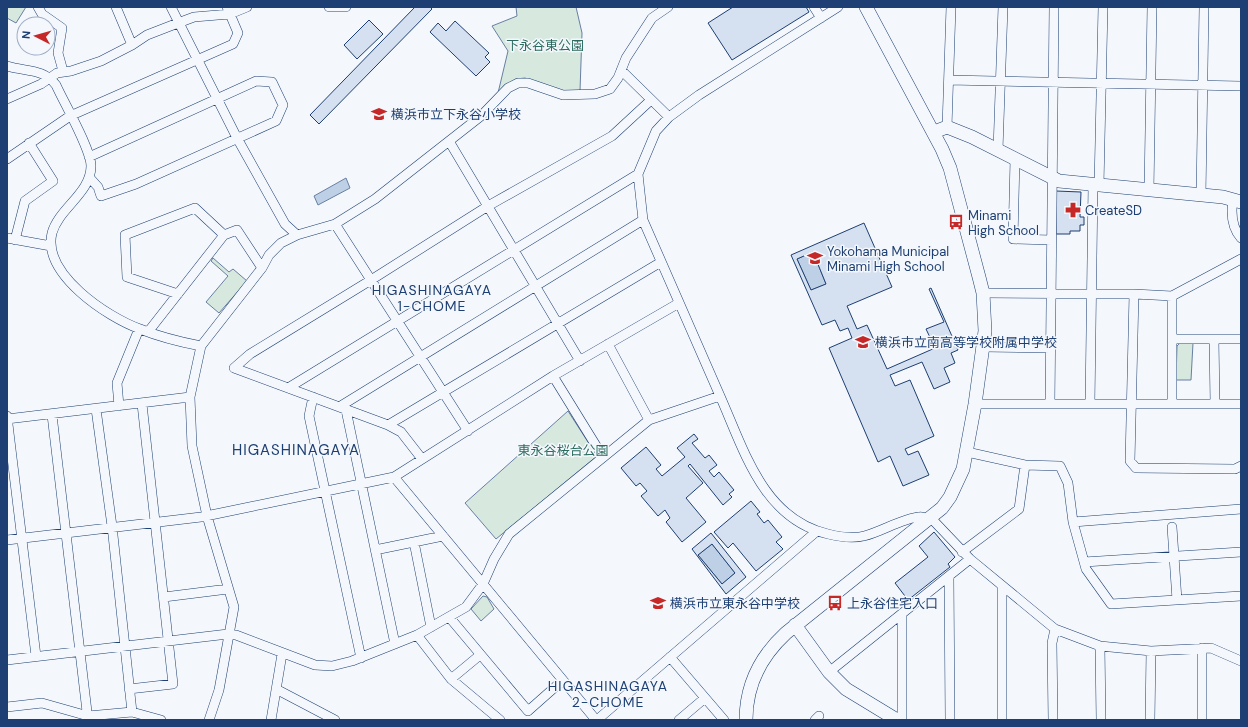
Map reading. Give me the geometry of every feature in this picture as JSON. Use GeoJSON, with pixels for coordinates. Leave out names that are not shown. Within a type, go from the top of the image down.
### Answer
{"type":"FeatureCollection","features":[{"type":"Feature","properties":{"kind":"street"},"geometry":{"type":"LineString","coordinates":[[38,7],[42,14],[62,28],[58,53],[63,71]]}},
{"type":"Feature","properties":{"kind":"street"},"geometry":{"type":"LineString","coordinates":[[116,7],[132,45]]}},
{"type":"Feature","properties":{"kind":"street"},"geometry":{"type":"LineString","coordinates":[[171,7],[216,99],[237,138],[285,224],[297,235]]}},
{"type":"Feature","properties":{"kind":"street"},"geometry":{"type":"LineString","coordinates":[[7,99],[41,84],[50,77],[63,71],[71,71],[101,61],[132,45],[147,34],[178,22],[194,17],[247,7]]}},
{"type":"Feature","properties":{"kind":"street"},"geometry":{"type":"LineString","coordinates":[[329,7],[346,7]]}},
{"type":"Feature","properties":{"kind":"street"},"geometry":{"type":"LineString","coordinates":[[209,720],[220,690],[234,607],[207,516],[192,446],[190,397],[201,346],[211,330],[262,268],[269,255],[281,243],[297,235],[335,224],[375,198],[481,116],[508,88],[518,83],[528,84],[563,95],[595,94],[610,89],[626,58],[652,18],[668,7]]}},
{"type":"Feature","properties":{"kind":"street"},"geometry":{"type":"LineString","coordinates":[[814,7],[821,18]]}},
{"type":"Feature","properties":{"kind":"street"},"geometry":{"type":"LineString","coordinates":[[838,7],[699,95],[669,117],[656,131],[638,174],[643,220],[660,262],[761,486],[776,504],[794,520],[817,531],[842,537],[857,538],[877,533],[920,516],[929,518],[962,552],[1055,630],[1100,646],[1151,651],[1210,648],[1241,661]]}},
{"type":"Feature","properties":{"kind":"street"},"geometry":{"type":"LineString","coordinates":[[749,720],[746,720],[749,695],[758,666],[776,643],[795,625],[942,508],[950,497],[963,469],[975,404],[986,331],[983,293],[950,168],[934,132],[866,7]]}},
{"type":"Feature","properties":{"kind":"street"},"geometry":{"type":"LineString","coordinates":[[947,127],[951,7]]}},
{"type":"Feature","properties":{"kind":"street"},"geometry":{"type":"LineString","coordinates":[[998,150],[1003,7]]}},
{"type":"Feature","properties":{"kind":"street"},"geometry":{"type":"LineString","coordinates":[[1050,404],[1051,179],[1054,7]]}},
{"type":"Feature","properties":{"kind":"street"},"geometry":{"type":"LineString","coordinates":[[1090,404],[1092,294],[1103,7]]}},
{"type":"Feature","properties":{"kind":"street"},"geometry":{"type":"LineString","coordinates":[[1150,190],[1152,7]]}},
{"type":"Feature","properties":{"kind":"street"},"geometry":{"type":"LineString","coordinates":[[1201,195],[1204,7]]}},
{"type":"Feature","properties":{"kind":"street"},"geometry":{"type":"LineString","coordinates":[[7,159],[70,116],[233,44],[238,33],[228,10]]}},
{"type":"Feature","properties":{"kind":"street"},"geometry":{"type":"LineString","coordinates":[[7,66],[42,73],[50,77],[56,85],[89,157],[91,165],[90,177],[60,217],[52,232],[52,254],[64,274],[77,290],[99,307],[139,329],[174,342],[201,346]]}},
{"type":"Feature","properties":{"kind":"street"},"geometry":{"type":"LineString","coordinates":[[621,70],[669,117]]}},
{"type":"Feature","properties":{"kind":"street"},"geometry":{"type":"LineString","coordinates":[[949,80],[1241,86]]}},
{"type":"Feature","properties":{"kind":"street"},"geometry":{"type":"LineString","coordinates":[[89,157],[256,81],[272,82],[283,105],[276,121],[143,181],[101,196],[98,186],[90,177]]}},
{"type":"Feature","properties":{"kind":"street"},"geometry":{"type":"LineString","coordinates":[[422,459],[402,432],[388,425],[234,368],[250,354],[488,206],[612,136],[651,100]]}},
{"type":"Feature","properties":{"kind":"street"},"geometry":{"type":"LineString","coordinates":[[934,132],[947,127],[1015,158],[1051,179],[1201,195],[1237,201],[1231,212],[1238,234],[1241,238]]}},
{"type":"Feature","properties":{"kind":"street"},"geometry":{"type":"LineString","coordinates":[[450,141],[580,361]]}},
{"type":"Feature","properties":{"kind":"street"},"geometry":{"type":"LineString","coordinates":[[29,143],[53,181],[25,201],[11,239],[51,246]]}},
{"type":"Feature","properties":{"kind":"street"},"geometry":{"type":"LineString","coordinates":[[1015,158],[1013,239],[1051,240]]}},
{"type":"Feature","properties":{"kind":"street"},"geometry":{"type":"LineString","coordinates":[[288,388],[638,174]]}},
{"type":"Feature","properties":{"kind":"street"},"geometry":{"type":"LineString","coordinates":[[178,294],[127,276],[126,235],[195,208],[224,235]]}},
{"type":"Feature","properties":{"kind":"street"},"geometry":{"type":"LineString","coordinates":[[342,408],[420,357],[643,220]]}},
{"type":"Feature","properties":{"kind":"street"},"geometry":{"type":"LineString","coordinates":[[335,224],[468,431]]}},
{"type":"Feature","properties":{"kind":"street"},"geometry":{"type":"LineString","coordinates":[[148,332],[224,235],[237,230],[262,268]]}},
{"type":"Feature","properties":{"kind":"street"},"geometry":{"type":"LineString","coordinates":[[983,293],[1134,294],[1172,296],[1241,259]]}},
{"type":"Feature","properties":{"kind":"street"},"geometry":{"type":"LineString","coordinates":[[388,425],[660,262]]}},
{"type":"Feature","properties":{"kind":"street"},"geometry":{"type":"LineString","coordinates":[[1134,294],[1130,461],[1136,468],[1235,469],[1241,466]]}},
{"type":"Feature","properties":{"kind":"street"},"geometry":{"type":"LineString","coordinates":[[1172,296],[1172,404]]}},
{"type":"Feature","properties":{"kind":"street"},"geometry":{"type":"LineString","coordinates":[[7,540],[112,526],[207,516],[394,477],[553,376],[679,303]]}},
{"type":"Feature","properties":{"kind":"street"},"geometry":{"type":"LineString","coordinates":[[119,406],[117,383],[139,329]]}},
{"type":"Feature","properties":{"kind":"street"},"geometry":{"type":"LineString","coordinates":[[1172,339],[1241,339]]}},
{"type":"Feature","properties":{"kind":"street"},"geometry":{"type":"LineString","coordinates":[[1214,339],[1215,404]]}},
{"type":"Feature","properties":{"kind":"street"},"geometry":{"type":"LineString","coordinates":[[608,344],[650,420]]}},
{"type":"Feature","properties":{"kind":"street"},"geometry":{"type":"LineString","coordinates":[[984,348],[1050,348]]}},
{"type":"Feature","properties":{"kind":"street"},"geometry":{"type":"LineString","coordinates":[[553,376],[603,457]]}},
{"type":"Feature","properties":{"kind":"street"},"geometry":{"type":"LineString","coordinates":[[7,660],[80,650],[230,635],[236,635],[282,654],[315,665],[332,666],[361,658],[417,636],[450,618],[466,607],[483,584],[494,559],[509,534],[650,420],[720,396]]}},
{"type":"Feature","properties":{"kind":"street"},"geometry":{"type":"LineString","coordinates":[[36,656],[7,418],[52,415],[190,397]]}},
{"type":"Feature","properties":{"kind":"street"},"geometry":{"type":"LineString","coordinates":[[312,397],[309,416],[361,658]]}},
{"type":"Feature","properties":{"kind":"street"},"geometry":{"type":"LineString","coordinates":[[129,690],[173,684],[142,404]]}},
{"type":"Feature","properties":{"kind":"street"},"geometry":{"type":"LineString","coordinates":[[975,404],[1241,404]]}},
{"type":"Feature","properties":{"kind":"street"},"geometry":{"type":"LineString","coordinates":[[342,408],[395,644]]}},
{"type":"Feature","properties":{"kind":"street"},"geometry":{"type":"LineString","coordinates":[[96,409],[112,526],[132,712]]}},
{"type":"Feature","properties":{"kind":"street"},"geometry":{"type":"LineString","coordinates":[[52,415],[88,718]]}},
{"type":"Feature","properties":{"kind":"street"},"geometry":{"type":"LineString","coordinates":[[967,452],[1024,465],[1060,466],[1068,483],[1073,522],[1086,569],[1111,604],[1241,596]]}},
{"type":"Feature","properties":{"kind":"street"},"geometry":{"type":"LineString","coordinates":[[962,552],[1019,509],[1024,465]]}},
{"type":"Feature","properties":{"kind":"street"},"geometry":{"type":"LineString","coordinates":[[394,477],[597,720],[817,531]]}},
{"type":"Feature","properties":{"kind":"street"},"geometry":{"type":"LineString","coordinates":[[1073,522],[1241,509]]}},
{"type":"Feature","properties":{"kind":"street"},"geometry":{"type":"LineString","coordinates":[[1172,527],[1177,600]]}},
{"type":"Feature","properties":{"kind":"street"},"geometry":{"type":"LineString","coordinates":[[375,550],[443,536]]}},
{"type":"Feature","properties":{"kind":"street"},"geometry":{"type":"LineString","coordinates":[[414,542],[432,627]]}},
{"type":"Feature","properties":{"kind":"street"},"geometry":{"type":"LineString","coordinates":[[1084,562],[1241,552]]}},
{"type":"Feature","properties":{"kind":"street"},"geometry":{"type":"LineString","coordinates":[[829,672],[970,559]]}},
{"type":"Feature","properties":{"kind":"street"},"geometry":{"type":"LineString","coordinates":[[949,576],[950,720]]}},
{"type":"Feature","properties":{"kind":"street"},"geometry":{"type":"LineString","coordinates":[[1002,587],[1002,720]]}},
{"type":"Feature","properties":{"kind":"street"},"geometry":{"type":"LineString","coordinates":[[164,597],[228,589]]}},
{"type":"Feature","properties":{"kind":"street"},"geometry":{"type":"LineString","coordinates":[[902,614],[902,720]]}},
{"type":"Feature","properties":{"kind":"street"},"geometry":{"type":"LineString","coordinates":[[450,618],[528,711],[563,680]]}},
{"type":"Feature","properties":{"kind":"street"},"geometry":{"type":"LineString","coordinates":[[795,625],[829,672],[846,688],[897,720]]}},
{"type":"Feature","properties":{"kind":"street"},"geometry":{"type":"LineString","coordinates":[[1052,720],[1052,643],[1055,630]]}},
{"type":"Feature","properties":{"kind":"street"},"geometry":{"type":"LineString","coordinates":[[417,636],[451,679],[500,720]]}},
{"type":"Feature","properties":{"kind":"street"},"geometry":{"type":"LineString","coordinates":[[1100,646],[1101,720]]}},
{"type":"Feature","properties":{"kind":"street"},"geometry":{"type":"LineString","coordinates":[[1202,648],[1202,720]]}},
{"type":"Feature","properties":{"kind":"street"},"geometry":{"type":"LineString","coordinates":[[1150,720],[1151,651]]}},
{"type":"Feature","properties":{"kind":"street"},"geometry":{"type":"LineString","coordinates":[[271,720],[282,654]]}},
{"type":"Feature","properties":{"kind":"street"},"geometry":{"type":"LineString","coordinates":[[451,679],[480,655]]}},
{"type":"Feature","properties":{"kind":"street"},"geometry":{"type":"LineString","coordinates":[[670,657],[724,720]]}},
{"type":"Feature","properties":{"kind":"street"},"geometry":{"type":"LineString","coordinates":[[276,689],[335,720]]}},
{"type":"Feature","properties":{"kind":"street"},"geometry":{"type":"LineString","coordinates":[[679,720],[705,698]]}},
{"type":"Feature","properties":{"kind":"street"},"geometry":{"type":"LineString","coordinates":[[7,707],[42,703],[88,718],[132,712],[161,720]]}},
{"type":"Feature","properties":{"kind":"green space"},"geometry":{"type":"Polygon","coordinates":[[[7,7],[26,7],[20,16],[16,16],[16,23],[7,18],[7,7]]]}},
{"type":"Feature","properties":{"kind":"green space","name":"下永谷東公園"},"geometry":{"type":"Polygon","coordinates":[[[516,7],[576,7],[582,33],[580,91],[563,91],[525,78],[516,79],[498,93],[508,51],[492,26],[517,16],[516,7]]]}},
{"type":"Feature","properties":{"kind":"green space"},"geometry":{"type":"Polygon","coordinates":[[[213,258],[229,272],[233,269],[247,281],[219,313],[206,302],[228,276],[211,261],[213,258]]]}},
{"type":"Feature","properties":{"kind":"green space"},"geometry":{"type":"Polygon","coordinates":[[[1181,342],[1193,343],[1191,380],[1176,380],[1177,346],[1181,342]]]}},
{"type":"Feature","properties":{"kind":"green space","name":"東永谷桜台公園"},"geometry":{"type":"Polygon","coordinates":[[[568,411],[597,456],[496,539],[465,503],[568,411]]]}},
{"type":"Feature","properties":{"kind":"green space"},"geometry":{"type":"Polygon","coordinates":[[[483,596],[487,597],[494,609],[481,621],[471,609],[483,596]]]}},
{"type":"Feature","properties":{"kind":"water"},"geometry":{"type":"Polygon","coordinates":[[[346,178],[350,188],[318,205],[314,196],[346,178]]]}},
{"type":"Feature","properties":{"kind":"water"},"geometry":{"type":"Polygon","coordinates":[[[813,252],[826,284],[811,290],[797,259],[813,252]]]}},
{"type":"Feature","properties":{"kind":"water"},"geometry":{"type":"Polygon","coordinates":[[[712,544],[735,573],[722,584],[698,555],[712,544]]]}},
{"type":"Feature","properties":{"kind":"building"},"geometry":{"type":"Polygon","coordinates":[[[415,7],[430,7],[432,9],[319,124],[310,115],[415,7]]]}},
{"type":"Feature","properties":{"kind":"building"},"geometry":{"type":"Polygon","coordinates":[[[733,7],[806,7],[809,12],[732,60],[708,23],[733,7]]]}},
{"type":"Feature","properties":{"kind":"building"},"geometry":{"type":"Polygon","coordinates":[[[369,20],[383,34],[357,59],[344,45],[369,20]]]}},
{"type":"Feature","properties":{"kind":"building"},"geometry":{"type":"Polygon","coordinates":[[[455,21],[489,53],[485,57],[490,62],[476,76],[430,32],[438,23],[446,31],[455,21]]]}},
{"type":"Feature","properties":{"kind":"building"},"geometry":{"type":"Polygon","coordinates":[[[1056,191],[1081,192],[1080,217],[1084,217],[1084,225],[1080,225],[1080,231],[1070,231],[1070,234],[1056,234],[1056,191]]]}},
{"type":"Feature","properties":{"kind":"building"},"geometry":{"type":"Polygon","coordinates":[[[864,223],[892,287],[847,306],[857,329],[867,325],[887,369],[935,348],[926,329],[944,322],[929,289],[931,288],[958,350],[951,353],[955,363],[944,368],[950,382],[934,389],[922,362],[890,375],[895,386],[910,380],[934,436],[905,449],[908,455],[918,451],[929,475],[903,486],[890,456],[878,462],[829,348],[852,338],[848,328],[840,331],[835,320],[822,325],[791,255],[864,223]],[[813,252],[797,259],[811,290],[826,284],[813,252]]]}},
{"type":"Feature","properties":{"kind":"building"},"geometry":{"type":"Polygon","coordinates":[[[694,434],[698,439],[692,443],[705,458],[709,455],[717,465],[709,471],[714,477],[719,472],[734,490],[729,494],[732,497],[723,505],[690,464],[688,466],[703,483],[686,498],[706,522],[682,542],[666,522],[670,518],[665,510],[658,516],[641,496],[647,491],[640,483],[636,486],[621,468],[646,447],[661,465],[656,469],[662,476],[685,457],[677,448],[694,434]]]}},
{"type":"Feature","properties":{"kind":"building"},"geometry":{"type":"Polygon","coordinates":[[[751,501],[760,512],[757,514],[764,523],[768,520],[782,537],[776,542],[783,549],[756,571],[733,543],[728,548],[714,532],[751,501]]]}},
{"type":"Feature","properties":{"kind":"building"},"geometry":{"type":"Polygon","coordinates":[[[934,532],[955,557],[948,564],[950,567],[908,600],[895,583],[928,557],[919,546],[934,532]]]}},
{"type":"Feature","properties":{"kind":"building"},"geometry":{"type":"Polygon","coordinates":[[[711,533],[746,577],[726,594],[692,549],[711,533]],[[712,544],[698,555],[722,584],[735,573],[712,544]]]}},
{"type":"Feature","properties":{"kind":"place","name":"横浜市立下永谷小学校"},"geometry":{"type":"Point","coordinates":[379,114]}},
{"type":"Feature","properties":{"kind":"place","name":"CreateSD"},"geometry":{"type":"Point","coordinates":[1073,210]}},
{"type":"Feature","properties":{"kind":"place","name":"Minami High School"},"geometry":{"type":"Point","coordinates":[956,222]}},
{"type":"Feature","properties":{"kind":"place","name":"Yokohama Municipal Minami High School"},"geometry":{"type":"Point","coordinates":[815,258]}},
{"type":"Feature","properties":{"kind":"place","name":"横浜市立南高等学校附属中学校"},"geometry":{"type":"Point","coordinates":[863,342]}},
{"type":"Feature","properties":{"kind":"place","name":"横浜市立東永谷中学校"},"geometry":{"type":"Point","coordinates":[658,603]}},
{"type":"Feature","properties":{"kind":"place","name":"上永谷住宅入口"},"geometry":{"type":"Point","coordinates":[835,603]}},
{"type":"Feature","properties":{"kind":"district","name":"HIGASHINAGAYA 1-CHOME"},"geometry":{"type":"Point","coordinates":[432,298]}},
{"type":"Feature","properties":{"kind":"district","name":"HIGASHINAGAYA"},"geometry":{"type":"Point","coordinates":[296,450]}},
{"type":"Feature","properties":{"kind":"district","name":"HIGASHINAGAYA 2-CHOME"},"geometry":{"type":"Point","coordinates":[608,694]}}]}
